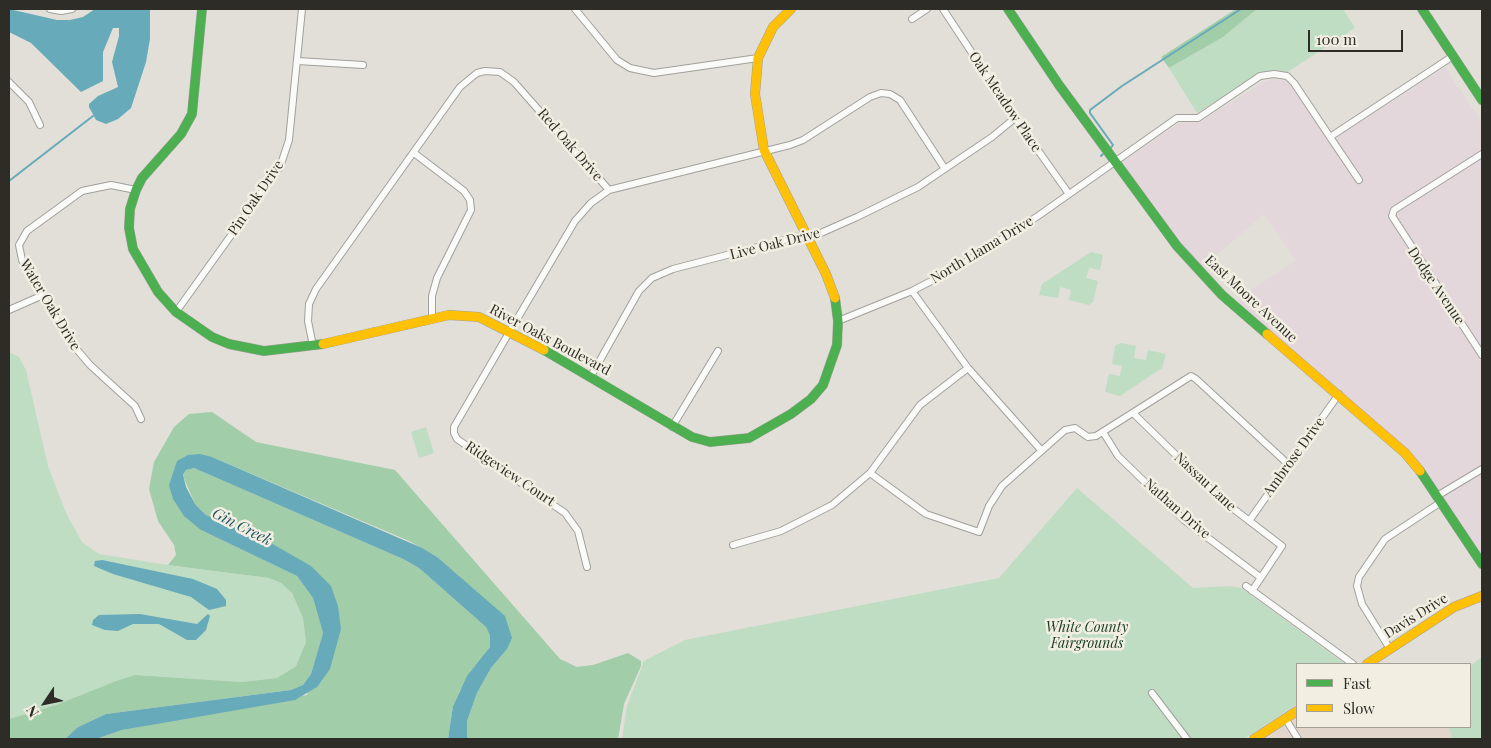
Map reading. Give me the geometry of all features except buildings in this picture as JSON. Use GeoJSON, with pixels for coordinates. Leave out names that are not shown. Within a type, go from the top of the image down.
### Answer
{"type":"FeatureCollection","features":[{"type":"Feature","properties":{"kind":"street"},"geometry":{"type":"LineString","coordinates":[[50,9],[61,11],[72,9]]}},
{"type":"Feature","properties":{"kind":"street","name":"River Oaks Boulevard"},"geometry":{"type":"LineString","coordinates":[[202,9],[192,114],[182,134],[150,167],[136,190],[130,209],[129,228],[133,248],[142,268],[158,292],[176,312],[191,324],[229,344],[264,351],[313,346],[432,318],[464,315],[479,318],[510,331],[590,376],[672,427],[692,437],[710,442],[749,438],[791,414],[811,399],[823,385],[835,352],[838,321],[834,295],[808,236],[764,150],[755,94],[758,58],[773,27],[791,9]]}},
{"type":"Feature","properties":{"kind":"street","name":"Pin Oak Drive"},"geometry":{"type":"LineString","coordinates":[[176,312],[280,167],[289,140],[302,9]]}},
{"type":"Feature","properties":{"kind":"street"},"geometry":{"type":"LineString","coordinates":[[575,9],[617,60],[630,68],[654,73],[758,58]]}},
{"type":"Feature","properties":{"kind":"street"},"geometry":{"type":"LineString","coordinates":[[912,19],[927,9]]}},
{"type":"Feature","properties":{"kind":"street","name":"Oak Meadow Place"},"geometry":{"type":"LineString","coordinates":[[943,9],[1015,118],[1069,194]]}},
{"type":"Feature","properties":{"kind":"street","name":"East Moore Avenue"},"geometry":{"type":"LineString","coordinates":[[1008,9],[1114,161],[1177,246],[1212,285],[1406,453],[1482,564]]}},
{"type":"Feature","properties":{"kind":"street"},"geometry":{"type":"LineString","coordinates":[[1422,9],[1482,100]]}},
{"type":"Feature","properties":{"kind":"street"},"geometry":{"type":"LineString","coordinates":[[1330,137],[1453,56]]}},
{"type":"Feature","properties":{"kind":"street"},"geometry":{"type":"LineString","coordinates":[[298,61],[363,65]]}},
{"type":"Feature","properties":{"kind":"street","name":"Red Oak Drive"},"geometry":{"type":"LineString","coordinates":[[313,346],[308,321],[309,304],[316,289],[465,82],[477,73],[492,71],[507,76],[514,82],[608,190],[803,140],[870,97],[881,93],[890,94],[900,100],[945,169]]}},
{"type":"Feature","properties":{"kind":"street","name":"North Llama Drive"},"geometry":{"type":"LineString","coordinates":[[838,321],[912,291],[958,267],[1038,216],[1176,118],[1198,118],[1260,76],[1274,74],[1287,76],[1294,83],[1360,180]]}},
{"type":"Feature","properties":{"kind":"street"},"geometry":{"type":"LineString","coordinates":[[9,82],[29,102],[40,125]]}},
{"type":"Feature","properties":{"kind":"street","name":"Live Oak Drive"},"geometry":{"type":"LineString","coordinates":[[590,376],[639,291],[652,278],[673,269],[814,236],[891,201],[992,138],[1015,118]]}},
{"type":"Feature","properties":{"kind":"street"},"geometry":{"type":"LineString","coordinates":[[414,153],[464,191],[470,200],[471,210],[437,278],[432,296],[432,318]]}},
{"type":"Feature","properties":{"kind":"street","name":"Dodge Avenue"},"geometry":{"type":"LineString","coordinates":[[1482,154],[1394,210],[1392,216],[1482,355]]}},
{"type":"Feature","properties":{"kind":"street","name":"Water Oak Drive"},"geometry":{"type":"LineString","coordinates":[[136,190],[111,185],[90,188],[75,195],[27,231],[19,245],[20,252],[43,296],[78,352],[135,406],[141,419]]}},
{"type":"Feature","properties":{"kind":"street"},"geometry":{"type":"LineString","coordinates":[[510,331],[576,221],[591,203],[608,190]]}},
{"type":"Feature","properties":{"kind":"street"},"geometry":{"type":"LineString","coordinates":[[912,291],[968,368],[1041,450]]}},
{"type":"Feature","properties":{"kind":"street"},"geometry":{"type":"LineString","coordinates":[[9,310],[43,296]]}},
{"type":"Feature","properties":{"kind":"street","name":"Ridgeview Court"},"geometry":{"type":"LineString","coordinates":[[510,331],[454,427],[454,434],[457,439],[565,513],[578,531],[587,567]]}},
{"type":"Feature","properties":{"kind":"street"},"geometry":{"type":"LineString","coordinates":[[672,427],[718,351]]}},
{"type":"Feature","properties":{"kind":"street"},"geometry":{"type":"LineString","coordinates":[[733,545],[781,530],[823,511],[870,473],[920,405],[968,368]]}},
{"type":"Feature","properties":{"kind":"street"},"geometry":{"type":"LineString","coordinates":[[870,473],[926,514],[979,532],[994,496],[1002,486],[1041,450],[1070,428],[1075,428],[1088,438],[1096,436],[1191,376],[1288,465]]}},
{"type":"Feature","properties":{"kind":"street","name":"Ambrose Drive"},"geometry":{"type":"LineString","coordinates":[[1249,521],[1339,394]]}},
{"type":"Feature","properties":{"kind":"street","name":"Nassau Lane"},"geometry":{"type":"LineString","coordinates":[[1133,413],[1222,500],[1282,546],[1260,577]]}},
{"type":"Feature","properties":{"kind":"street","name":"Nathan Drive"},"geometry":{"type":"LineString","coordinates":[[1103,432],[1118,456],[1184,520],[1260,577]]}},
{"type":"Feature","properties":{"kind":"street"},"geometry":{"type":"LineString","coordinates":[[1390,649],[1358,595],[1359,577],[1385,539],[1482,469]]}},
{"type":"Feature","properties":{"kind":"street"},"geometry":{"type":"LineString","coordinates":[[1252,591],[1260,577]]}},
{"type":"Feature","properties":{"kind":"street"},"geometry":{"type":"LineString","coordinates":[[1246,586],[1352,663]]}},
{"type":"Feature","properties":{"kind":"street","name":"Davis Drive"},"geometry":{"type":"LineString","coordinates":[[1369,663],[1454,607],[1482,596]]}},
{"type":"Feature","properties":{"kind":"street"},"geometry":{"type":"LineString","coordinates":[[1152,693],[1187,739]]}},
{"type":"Feature","properties":{"kind":"street"},"geometry":{"type":"LineString","coordinates":[[1254,739],[1296,712]]}},
{"type":"Feature","properties":{"kind":"street"},"geometry":{"type":"LineString","coordinates":[[1286,718],[1298,739]]}},
{"type":"Feature","properties":{"kind":"shaded area"},"geometry":{"type":"Polygon","coordinates":[[[1445,67],[1482,123],[1482,555],[1439,490],[1412,454],[1236,301],[1296,260],[1264,214],[1202,268],[1183,248],[1121,163],[1179,123],[1200,122],[1262,83],[1274,79],[1285,81],[1294,89],[1330,142],[1445,67]]]}},
{"type":"Feature","properties":{"kind":"shaded area"},"geometry":{"type":"Polygon","coordinates":[[[1296,719],[1296,728],[1449,728],[1452,739],[1265,739],[1296,719]]]}},
{"type":"Feature","properties":{"kind":"green space"},"geometry":{"type":"Polygon","coordinates":[[[1236,9],[1257,9],[1223,37],[1169,68],[1161,57],[1236,9]]]}},
{"type":"Feature","properties":{"kind":"green space"},"geometry":{"type":"Polygon","coordinates":[[[1257,9],[1343,9],[1355,28],[1286,73],[1275,70],[1260,74],[1197,113],[1169,68],[1223,37],[1257,9]]]}},
{"type":"Feature","properties":{"kind":"green space"},"geometry":{"type":"Polygon","coordinates":[[[1091,252],[1103,255],[1100,270],[1089,268],[1086,278],[1098,281],[1093,302],[1089,305],[1069,300],[1071,290],[1060,287],[1058,298],[1039,295],[1042,284],[1091,252]]]}},
{"type":"Feature","properties":{"kind":"green space"},"geometry":{"type":"Polygon","coordinates":[[[1121,343],[1136,346],[1134,358],[1146,360],[1148,350],[1166,354],[1162,368],[1120,396],[1105,392],[1109,374],[1120,376],[1122,366],[1112,364],[1115,346],[1121,343]]]}},
{"type":"Feature","properties":{"kind":"green space"},"geometry":{"type":"Polygon","coordinates":[[[9,352],[19,357],[26,370],[48,466],[66,513],[82,542],[99,554],[269,578],[281,583],[292,593],[303,618],[306,642],[296,666],[277,678],[242,682],[135,675],[56,705],[9,719],[9,352]]]}},
{"type":"Feature","properties":{"kind":"green space"},"geometry":{"type":"Polygon","coordinates":[[[212,412],[256,442],[395,470],[560,659],[577,667],[593,665],[628,653],[641,661],[641,666],[624,704],[618,739],[467,739],[467,721],[477,693],[491,668],[507,649],[437,557],[409,541],[212,457],[177,461],[201,530],[297,576],[313,598],[323,633],[311,674],[303,685],[291,690],[106,714],[78,727],[65,739],[9,739],[9,719],[56,705],[135,675],[242,682],[277,678],[296,666],[306,642],[303,618],[292,593],[281,583],[269,578],[168,565],[176,555],[174,545],[158,521],[149,489],[154,462],[174,427],[189,414],[212,412]]]}},
{"type":"Feature","properties":{"kind":"green space"},"geometry":{"type":"Polygon","coordinates":[[[426,427],[434,453],[419,458],[411,432],[426,427]]]}},
{"type":"Feature","properties":{"kind":"green space"},"geometry":{"type":"Polygon","coordinates":[[[194,468],[403,559],[419,568],[486,627],[490,634],[490,647],[460,690],[453,706],[448,739],[96,739],[122,730],[307,695],[338,606],[269,542],[206,515],[195,504],[183,476],[186,470],[194,468]]]}},
{"type":"Feature","properties":{"kind":"green space","name":"White County Fairgrounds"},"geometry":{"type":"Polygon","coordinates":[[[1077,488],[1193,588],[1230,586],[1241,588],[1344,663],[1296,663],[1296,705],[1244,739],[622,739],[627,706],[644,661],[685,640],[999,578],[1077,488]]]}},
{"type":"Feature","properties":{"kind":"green space"},"geometry":{"type":"Polygon","coordinates":[[[1482,657],[1482,739],[1452,739],[1449,728],[1471,728],[1471,665],[1482,657]]]}},
{"type":"Feature","properties":{"kind":"water"},"geometry":{"type":"Polygon","coordinates":[[[9,9],[57,20],[70,20],[83,17],[95,9],[150,9],[150,39],[146,62],[131,108],[118,119],[106,124],[96,120],[89,107],[89,104],[98,96],[118,87],[112,62],[119,36],[119,28],[113,28],[103,52],[103,81],[81,92],[31,43],[9,32],[9,9]]]}},
{"type":"Feature","properties":{"kind":"water"},"geometry":{"type":"Polygon","coordinates":[[[200,454],[212,457],[422,548],[437,557],[505,616],[512,638],[507,649],[491,668],[477,693],[467,721],[467,739],[448,739],[453,706],[467,676],[490,647],[490,635],[486,627],[419,568],[403,559],[194,468],[186,470],[183,475],[186,487],[195,504],[206,515],[269,542],[311,566],[331,586],[338,606],[341,629],[330,669],[317,687],[295,700],[122,730],[96,739],[65,739],[78,727],[106,714],[291,690],[303,685],[311,674],[323,633],[313,598],[297,576],[201,530],[184,516],[173,499],[169,485],[177,461],[188,455],[200,454]]]}},
{"type":"Feature","properties":{"kind":"water"},"geometry":{"type":"Polygon","coordinates":[[[102,560],[193,579],[217,589],[226,600],[226,606],[209,610],[191,597],[113,574],[94,566],[95,561],[102,560]]]}},
{"type":"Feature","properties":{"kind":"water"},"geometry":{"type":"Polygon","coordinates":[[[140,614],[197,624],[208,614],[210,616],[206,630],[196,640],[187,640],[159,624],[133,624],[118,631],[105,630],[92,625],[93,620],[99,615],[140,614]]]}},
{"type":"Feature","properties":{"kind":"waterway"},"geometry":{"type":"LineString","coordinates":[[1110,149],[1113,145],[1090,113],[1090,110],[1122,86],[1241,9]]}},
{"type":"Feature","properties":{"kind":"waterway"},"geometry":{"type":"LineString","coordinates":[[9,181],[93,116]]}},
{"type":"Feature","properties":{"kind":"traffic: fast"},"geometry":{"type":"LineString","coordinates":[[202,9],[192,114],[181,134],[142,178],[136,190],[130,209],[129,228],[133,249],[158,292],[176,312],[212,337],[229,344],[264,351],[323,344]]}},
{"type":"Feature","properties":{"kind":"traffic: fast"},"geometry":{"type":"LineString","coordinates":[[1008,9],[1059,85],[1177,246],[1222,295],[1267,334]]}},
{"type":"Feature","properties":{"kind":"traffic: fast"},"geometry":{"type":"LineString","coordinates":[[1422,9],[1482,100]]}},
{"type":"Feature","properties":{"kind":"traffic: fast"},"geometry":{"type":"LineString","coordinates":[[544,350],[692,437],[710,442],[749,438],[791,414],[811,399],[823,385],[837,345],[838,321],[835,298]]}},
{"type":"Feature","properties":{"kind":"traffic: fast"},"geometry":{"type":"LineString","coordinates":[[1420,471],[1482,564]]}},
{"type":"Feature","properties":{"kind":"traffic: slow"},"geometry":{"type":"LineString","coordinates":[[791,9],[773,27],[758,58],[755,94],[764,150],[826,274],[835,298]]}},
{"type":"Feature","properties":{"kind":"traffic: slow"},"geometry":{"type":"LineString","coordinates":[[323,344],[449,315],[479,317],[544,350]]}},
{"type":"Feature","properties":{"kind":"traffic: slow"},"geometry":{"type":"LineString","coordinates":[[1267,334],[1405,453],[1420,471]]}},
{"type":"Feature","properties":{"kind":"traffic: slow"},"geometry":{"type":"LineString","coordinates":[[1369,663],[1454,607],[1482,596]]}},
{"type":"Feature","properties":{"kind":"traffic: slow"},"geometry":{"type":"LineString","coordinates":[[1254,739],[1296,712]]}},
{"type":"Feature","properties":{"kind":"water label","name":"Gin Creek"},"geometry":{"type":"Point","coordinates":[242,527]}}]}
